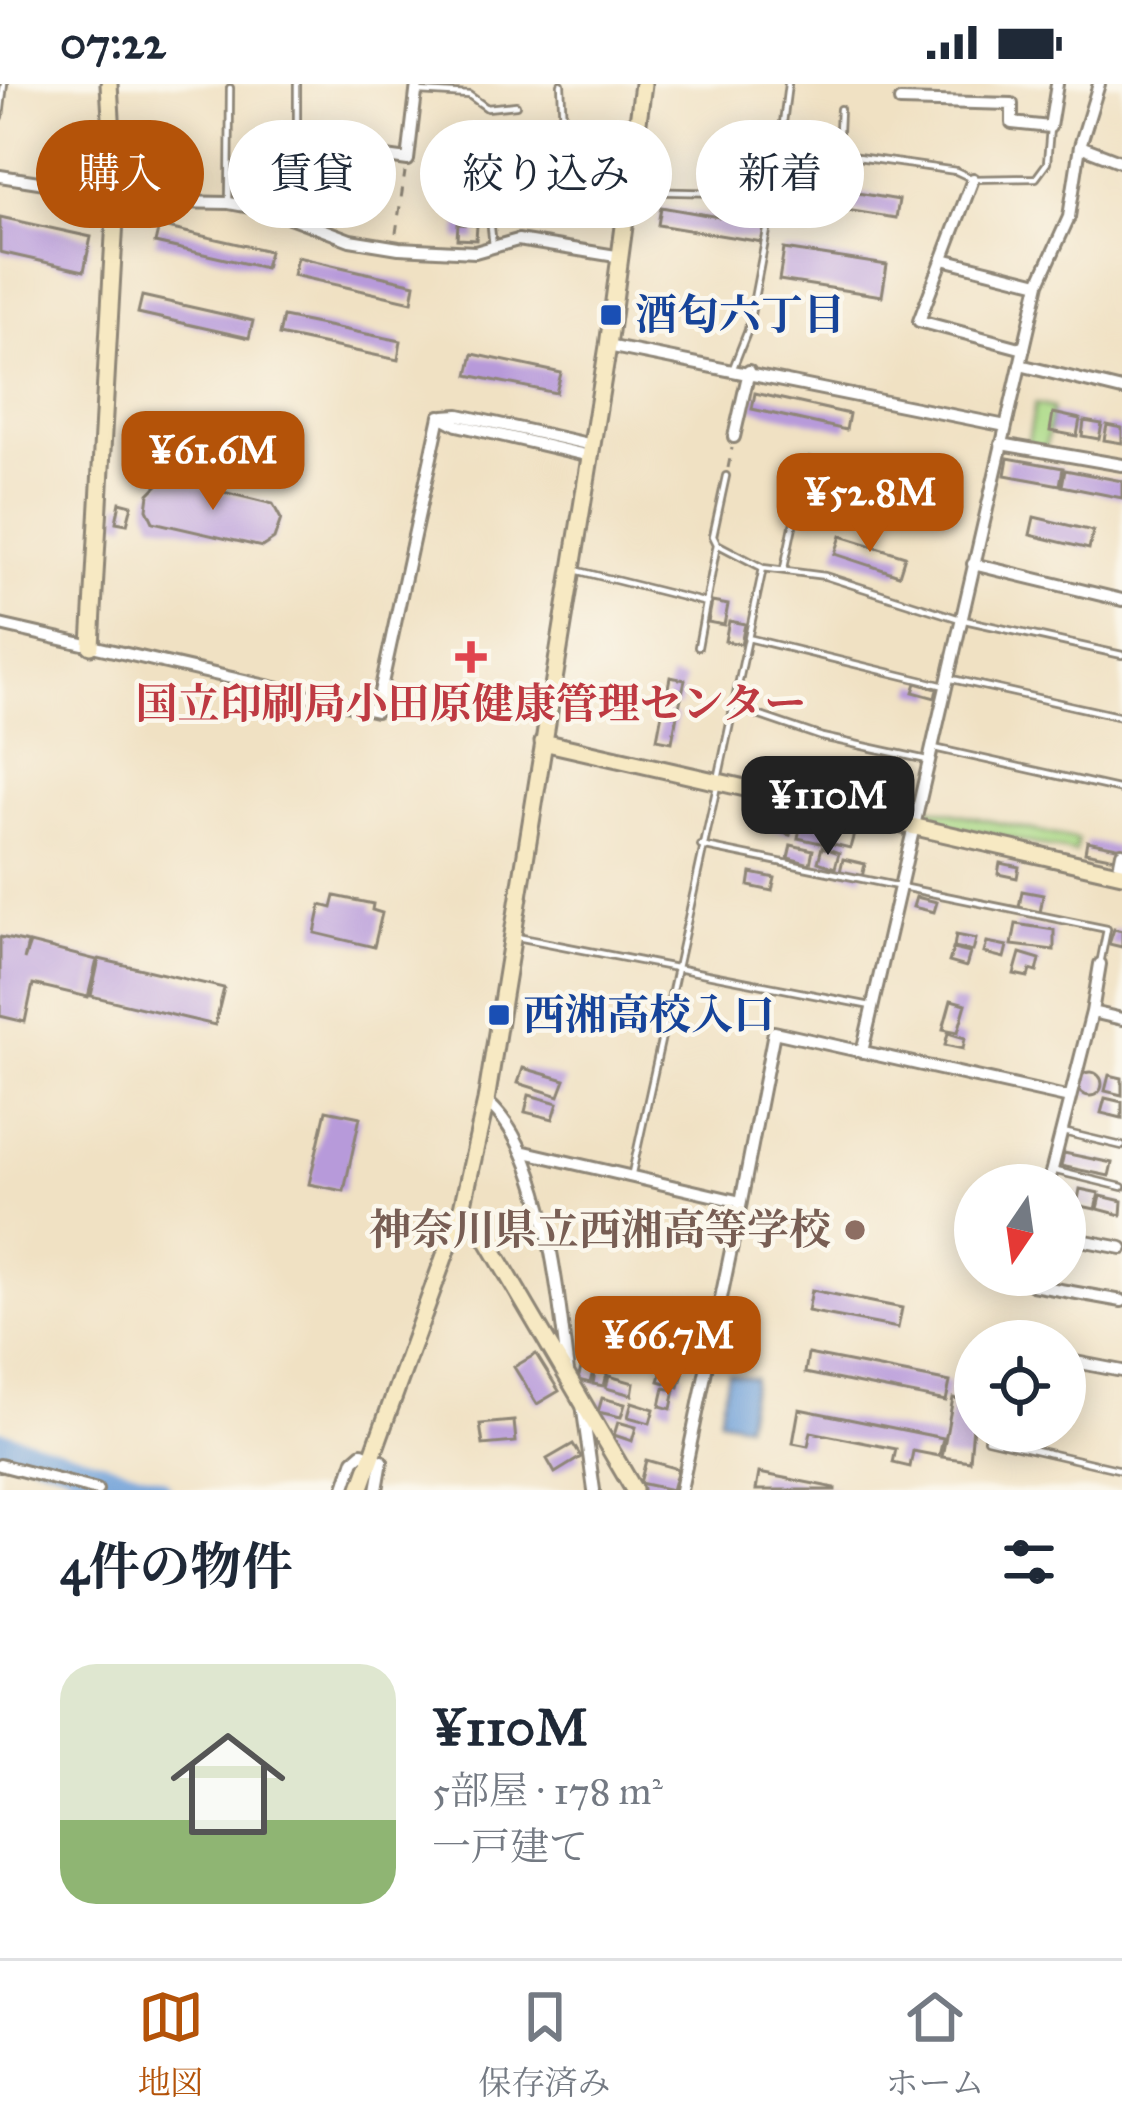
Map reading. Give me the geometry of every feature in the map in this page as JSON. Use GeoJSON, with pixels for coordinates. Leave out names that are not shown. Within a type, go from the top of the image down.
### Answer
{"type":"FeatureCollection","features":[{"type":"Feature","properties":{"kind":"street"},"geometry":{"type":"LineString","coordinates":[[109,84],[111,120]]}},
{"type":"Feature","properties":{"kind":"street"},"geometry":{"type":"LineString","coordinates":[[639,120],[643,84]]}},
{"type":"Feature","properties":{"kind":"street"},"geometry":{"type":"LineString","coordinates":[[900,101],[1012,104],[1012,123],[1050,127],[1057,84]]}},
{"type":"Feature","properties":{"kind":"street"},"geometry":{"type":"LineString","coordinates":[[862,1052],[1039,283],[1069,217],[1080,146],[1099,84]]}},
{"type":"Feature","properties":{"kind":"street"},"geometry":{"type":"LineString","coordinates":[[396,158],[408,160],[418,88]]}},
{"type":"Feature","properties":{"kind":"street"},"geometry":{"type":"LineString","coordinates":[[1080,146],[1122,162]]}},
{"type":"Feature","properties":{"kind":"street"},"geometry":{"type":"LineString","coordinates":[[0,176],[36,183]]}},
{"type":"Feature","properties":{"kind":"street"},"geometry":{"type":"LineString","coordinates":[[973,179],[919,321],[1024,349]]}},
{"type":"Feature","properties":{"kind":"street"},"geometry":{"type":"LineString","coordinates":[[91,646],[114,228]]}},
{"type":"Feature","properties":{"kind":"street"},"geometry":{"type":"LineString","coordinates":[[315,228],[394,247],[476,252],[518,240],[622,257]]}},
{"type":"Feature","properties":{"kind":"street"},"geometry":{"type":"LineString","coordinates":[[360,1490],[462,1208],[486,1101],[626,228]]}},
{"type":"Feature","properties":{"kind":"street"},"geometry":{"type":"LineString","coordinates":[[943,259],[1039,283]]}},
{"type":"Feature","properties":{"kind":"street"},"geometry":{"type":"LineString","coordinates":[[608,346],[1006,426]]}},
{"type":"Feature","properties":{"kind":"street"},"geometry":{"type":"LineString","coordinates":[[1020,365],[1122,390]]}},
{"type":"Feature","properties":{"kind":"street"},"geometry":{"type":"LineString","coordinates":[[734,437],[749,371]]}},
{"type":"Feature","properties":{"kind":"street"},"geometry":{"type":"LineString","coordinates":[[0,625],[376,711],[440,416],[459,415],[591,450]]}},
{"type":"Feature","properties":{"kind":"street"},"geometry":{"type":"LineString","coordinates":[[1001,444],[1122,465]]}},
{"type":"Feature","properties":{"kind":"street"},"geometry":{"type":"LineString","coordinates":[[973,564],[1122,600]]}},
{"type":"Feature","properties":{"kind":"street"},"geometry":{"type":"LineString","coordinates":[[543,742],[1120,874],[1122,853]]}},
{"type":"Feature","properties":{"kind":"street"},"geometry":{"type":"LineString","coordinates":[[1054,1164],[1100,964]]}},
{"type":"Feature","properties":{"kind":"street"},"geometry":{"type":"LineString","coordinates":[[1091,1012],[1122,1019]]}},
{"type":"Feature","properties":{"kind":"street"},"geometry":{"type":"LineString","coordinates":[[681,1490],[774,1032],[1070,1098]]}},
{"type":"Feature","properties":{"kind":"street"},"geometry":{"type":"LineString","coordinates":[[486,1101],[502,1114],[525,1152],[569,1375]]}},
{"type":"Feature","properties":{"kind":"street"},"geometry":{"type":"LineString","coordinates":[[525,1152],[632,1173],[741,1202]]}},
{"type":"Feature","properties":{"kind":"street"},"geometry":{"type":"LineString","coordinates":[[462,1208],[482,1231],[634,1490]]}},
{"type":"Feature","properties":{"kind":"street"},"geometry":{"type":"LineString","coordinates":[[1086,1241],[1122,1248]]}},
{"type":"Feature","properties":{"kind":"street"},"geometry":{"type":"LineString","coordinates":[[1086,1295],[1122,1301]]}},
{"type":"Feature","properties":{"kind":"street"},"geometry":{"type":"LineString","coordinates":[[1086,1364],[1122,1370]]}},
{"type":"Feature","properties":{"kind":"street"},"geometry":{"type":"LineString","coordinates":[[582,1398],[594,1490]]}},
{"type":"Feature","properties":{"kind":"street"},"geometry":{"type":"LineString","coordinates":[[344,1490],[354,1460],[362,1454],[373,1455],[384,1468],[377,1490]]}},
{"type":"Feature","properties":{"kind":"street"},"geometry":{"type":"LineString","coordinates":[[0,1465],[97,1490]]}},
{"type":"Feature","properties":{"kind":"lane"},"geometry":{"type":"LineString","coordinates":[[0,117],[4,84]]}},
{"type":"Feature","properties":{"kind":"lane"},"geometry":{"type":"LineString","coordinates":[[297,84],[298,120]]}},
{"type":"Feature","properties":{"kind":"lane"},"geometry":{"type":"LineString","coordinates":[[561,84],[563,120]]}},
{"type":"Feature","properties":{"kind":"lane"},"geometry":{"type":"LineString","coordinates":[[785,120],[788,84]]}},
{"type":"Feature","properties":{"kind":"lane"},"geometry":{"type":"LineString","coordinates":[[230,88],[230,120]]}},
{"type":"Feature","properties":{"kind":"lane"},"geometry":{"type":"LineString","coordinates":[[418,88],[469,95],[487,108],[516,105]]}},
{"type":"Feature","properties":{"kind":"lane"},"geometry":{"type":"LineString","coordinates":[[840,109],[840,120]]}},
{"type":"Feature","properties":{"kind":"lane"},"geometry":{"type":"LineString","coordinates":[[864,158],[956,171],[973,179],[1042,174],[1050,127]]}},
{"type":"Feature","properties":{"kind":"lane"},"geometry":{"type":"LineString","coordinates":[[491,228],[493,246]]}},
{"type":"Feature","properties":{"kind":"lane"},"geometry":{"type":"LineString","coordinates":[[734,368],[748,330],[768,228]]}},
{"type":"Feature","properties":{"kind":"lane"},"geometry":{"type":"LineString","coordinates":[[726,476],[713,536],[717,544],[763,568],[784,568],[960,619],[1122,655]]}},
{"type":"Feature","properties":{"kind":"lane"},"geometry":{"type":"LineString","coordinates":[[784,568],[797,507]]}},
{"type":"Feature","properties":{"kind":"lane"},"geometry":{"type":"LineString","coordinates":[[698,647],[717,544]]}},
{"type":"Feature","properties":{"kind":"lane"},"geometry":{"type":"LineString","coordinates":[[632,1173],[763,568]]}},
{"type":"Feature","properties":{"kind":"lane"},"geometry":{"type":"LineString","coordinates":[[571,569],[707,603]]}},
{"type":"Feature","properties":{"kind":"lane"},"geometry":{"type":"LineString","coordinates":[[748,638],[1122,717]]}},
{"type":"Feature","properties":{"kind":"lane"},"geometry":{"type":"LineString","coordinates":[[734,706],[821,737],[1122,790]]}},
{"type":"Feature","properties":{"kind":"lane"},"geometry":{"type":"LineString","coordinates":[[701,846],[1107,929],[1100,964]]}},
{"type":"Feature","properties":{"kind":"lane"},"geometry":{"type":"LineString","coordinates":[[512,935],[872,1006]]}},
{"type":"Feature","properties":{"kind":"lane"},"geometry":{"type":"LineString","coordinates":[[1062,1132],[1122,1146]]}},
{"type":"Feature","properties":{"kind":"lane"},"geometry":{"type":"LineString","coordinates":[[1086,1178],[1122,1186]]}},
{"type":"Feature","properties":{"kind":"lane"},"geometry":{"type":"LineString","coordinates":[[1044,1452],[1122,1470]]}},
{"type":"Feature","properties":{"kind":"path"},"geometry":{"type":"LineString","coordinates":[[394,247],[408,160]]}},
{"type":"Feature","properties":{"kind":"path"},"geometry":{"type":"LineString","coordinates":[[726,476],[734,437]]}},
{"type":"Feature","properties":{"kind":"green space"},"geometry":{"type":"Polygon","coordinates":[[[1035,404],[1053,408],[1045,449],[1027,446],[1035,404]]]}},
{"type":"Feature","properties":{"kind":"green space"},"geometry":{"type":"Polygon","coordinates":[[[926,807],[1078,840],[1075,853],[923,819],[926,807]]]}},
{"type":"Feature","properties":{"kind":"water"},"geometry":{"type":"Polygon","coordinates":[[[728,1373],[754,1378],[745,1424],[719,1419],[728,1373]]]}},
{"type":"Feature","properties":{"kind":"building"},"geometry":{"type":"Polygon","coordinates":[[[864,194],[899,200],[896,218],[864,213],[864,194]]]}},
{"type":"Feature","properties":{"kind":"building"},"geometry":{"type":"Polygon","coordinates":[[[672,209],[696,213],[696,228],[764,228],[762,242],[672,227],[672,209]]]}},
{"type":"Feature","properties":{"kind":"building"},"geometry":{"type":"Polygon","coordinates":[[[0,217],[91,237],[84,271],[0,252],[0,217]]]}},
{"type":"Feature","properties":{"kind":"building"},"geometry":{"type":"Polygon","coordinates":[[[159,228],[168,228],[269,251],[265,268],[155,243],[159,228]]]}},
{"type":"Feature","properties":{"kind":"building"},"geometry":{"type":"Polygon","coordinates":[[[458,228],[477,228],[476,240],[457,239],[458,228]]]}},
{"type":"Feature","properties":{"kind":"building"},"geometry":{"type":"Polygon","coordinates":[[[784,249],[887,265],[882,296],[779,280],[784,249]]]}},
{"type":"Feature","properties":{"kind":"building"},"geometry":{"type":"Polygon","coordinates":[[[297,257],[415,284],[412,302],[293,275],[297,257]]]}},
{"type":"Feature","properties":{"kind":"building"},"geometry":{"type":"Polygon","coordinates":[[[142,296],[253,321],[249,338],[138,313],[142,296]]]}},
{"type":"Feature","properties":{"kind":"building"},"geometry":{"type":"Polygon","coordinates":[[[283,317],[401,341],[398,360],[279,335],[283,317]]]}},
{"type":"Feature","properties":{"kind":"building"},"geometry":{"type":"Polygon","coordinates":[[[473,354],[561,373],[556,393],[468,375],[473,354]]]}},
{"type":"Feature","properties":{"kind":"building"},"geometry":{"type":"Polygon","coordinates":[[[755,393],[849,414],[846,430],[752,409],[755,393]]]}},
{"type":"Feature","properties":{"kind":"building"},"geometry":{"type":"Polygon","coordinates":[[[1053,413],[1080,419],[1077,436],[1050,431],[1053,413]]]}},
{"type":"Feature","properties":{"kind":"building"},"geometry":{"type":"Polygon","coordinates":[[[1084,421],[1102,424],[1099,439],[1082,436],[1084,421]]]}},
{"type":"Feature","properties":{"kind":"building"},"geometry":{"type":"Polygon","coordinates":[[[1107,425],[1122,428],[1122,443],[1104,440],[1107,425]]]}},
{"type":"Feature","properties":{"kind":"building"},"geometry":{"type":"Polygon","coordinates":[[[810,457],[843,464],[837,490],[804,483],[810,457]]]}},
{"type":"Feature","properties":{"kind":"building"},"geometry":{"type":"Polygon","coordinates":[[[1008,458],[1063,468],[1060,485],[1005,475],[1008,458]]]}},
{"type":"Feature","properties":{"kind":"building"},"geometry":{"type":"Polygon","coordinates":[[[1065,470],[1122,481],[1122,498],[1062,486],[1065,470]]]}},
{"type":"Feature","properties":{"kind":"building"},"geometry":{"type":"Polygon","coordinates":[[[165,478],[273,504],[281,519],[274,539],[262,547],[153,522],[147,509],[149,494],[165,478]]]}},
{"type":"Feature","properties":{"kind":"building"},"geometry":{"type":"Polygon","coordinates":[[[120,502],[132,505],[127,524],[116,522],[120,502]]]}},
{"type":"Feature","properties":{"kind":"building"},"geometry":{"type":"Polygon","coordinates":[[[1034,517],[1093,531],[1089,549],[1030,535],[1034,517]]]}},
{"type":"Feature","properties":{"kind":"building"},"geometry":{"type":"Polygon","coordinates":[[[841,536],[905,556],[899,575],[835,554],[841,536]]]}},
{"type":"Feature","properties":{"kind":"building"},"geometry":{"type":"Polygon","coordinates":[[[712,602],[728,605],[724,625],[708,622],[712,602]]]}},
{"type":"Feature","properties":{"kind":"building"},"geometry":{"type":"Polygon","coordinates":[[[729,621],[745,624],[741,644],[725,641],[729,621]]]}},
{"type":"Feature","properties":{"kind":"building"},"geometry":{"type":"Polygon","coordinates":[[[670,677],[685,680],[679,707],[665,704],[670,677]]]}},
{"type":"Feature","properties":{"kind":"building"},"geometry":{"type":"Polygon","coordinates":[[[916,683],[937,689],[935,698],[913,692],[916,683]]]}},
{"type":"Feature","properties":{"kind":"building"},"geometry":{"type":"Polygon","coordinates":[[[662,713],[677,715],[672,742],[657,739],[662,713]]]}},
{"type":"Feature","properties":{"kind":"building"},"geometry":{"type":"Polygon","coordinates":[[[779,813],[795,817],[790,835],[774,830],[779,813]]]}},
{"type":"Feature","properties":{"kind":"building"},"geometry":{"type":"Polygon","coordinates":[[[802,819],[829,825],[825,844],[798,838],[802,819]]]}},
{"type":"Feature","properties":{"kind":"building"},"geometry":{"type":"Polygon","coordinates":[[[832,830],[854,834],[850,848],[829,843],[832,830]]]}},
{"type":"Feature","properties":{"kind":"building"},"geometry":{"type":"Polygon","coordinates":[[[1087,841],[1117,847],[1115,858],[1085,852],[1087,841]]]}},
{"type":"Feature","properties":{"kind":"building"},"geometry":{"type":"Polygon","coordinates":[[[791,845],[813,850],[810,864],[788,858],[791,845]]]}},
{"type":"Feature","properties":{"kind":"building"},"geometry":{"type":"Polygon","coordinates":[[[822,847],[839,853],[835,868],[818,862],[822,847]]]}},
{"type":"Feature","properties":{"kind":"building"},"geometry":{"type":"Polygon","coordinates":[[[843,859],[865,864],[862,877],[840,872],[843,859]]]}},
{"type":"Feature","properties":{"kind":"building"},"geometry":{"type":"Polygon","coordinates":[[[1000,863],[1019,867],[1017,878],[998,874],[1000,863]]]}},
{"type":"Feature","properties":{"kind":"building"},"geometry":{"type":"Polygon","coordinates":[[[751,873],[775,878],[772,891],[749,886],[751,873]]]}},
{"type":"Feature","properties":{"kind":"building"},"geometry":{"type":"Polygon","coordinates":[[[1022,891],[1043,895],[1040,913],[1019,907],[1022,891]]]}},
{"type":"Feature","properties":{"kind":"building"},"geometry":{"type":"Polygon","coordinates":[[[335,896],[373,904],[372,910],[382,913],[374,947],[315,933],[321,905],[332,908],[335,896]]]}},
{"type":"Feature","properties":{"kind":"building"},"geometry":{"type":"Polygon","coordinates":[[[916,897],[937,902],[934,912],[913,907],[916,897]]]}},
{"type":"Feature","properties":{"kind":"building"},"geometry":{"type":"Polygon","coordinates":[[[1016,924],[1054,930],[1054,950],[1012,945],[1016,924]]]}},
{"type":"Feature","properties":{"kind":"building"},"geometry":{"type":"Polygon","coordinates":[[[1114,929],[1122,931],[1122,947],[1109,944],[1114,929]]]}},
{"type":"Feature","properties":{"kind":"building"},"geometry":{"type":"Polygon","coordinates":[[[956,935],[976,939],[973,951],[954,947],[956,935]]]}},
{"type":"Feature","properties":{"kind":"building"},"geometry":{"type":"Polygon","coordinates":[[[0,937],[28,943],[24,960],[30,943],[97,960],[88,997],[33,984],[25,1022],[0,1016],[0,937]]]}},
{"type":"Feature","properties":{"kind":"building"},"geometry":{"type":"Polygon","coordinates":[[[987,942],[1007,946],[1004,958],[984,953],[987,942]]]}},
{"type":"Feature","properties":{"kind":"building"},"geometry":{"type":"Polygon","coordinates":[[[953,949],[970,953],[966,967],[949,962],[953,949]]]}},
{"type":"Feature","properties":{"kind":"building"},"geometry":{"type":"Polygon","coordinates":[[[1020,953],[1040,959],[1037,972],[1030,970],[1028,977],[1014,974],[1020,953]]]}},
{"type":"Feature","properties":{"kind":"building"},"geometry":{"type":"Polygon","coordinates":[[[99,959],[224,988],[215,1025],[91,996],[99,959]]]}},
{"type":"Feature","properties":{"kind":"building"},"geometry":{"type":"Polygon","coordinates":[[[951,1000],[966,1004],[958,1032],[943,1029],[951,1000]]]}},
{"type":"Feature","properties":{"kind":"building"},"geometry":{"type":"Polygon","coordinates":[[[948,1033],[965,1038],[963,1049],[945,1045],[948,1033]]]}},
{"type":"Feature","properties":{"kind":"building"},"geometry":{"type":"Polygon","coordinates":[[[523,1068],[565,1080],[559,1096],[518,1083],[523,1068]]]}},
{"type":"Feature","properties":{"kind":"building"},"geometry":{"type":"Polygon","coordinates":[[[1090,1072],[1102,1084],[1090,1096],[1078,1084],[1090,1072]]]}},
{"type":"Feature","properties":{"kind":"building"},"geometry":{"type":"Polygon","coordinates":[[[1109,1075],[1122,1078],[1122,1095],[1105,1091],[1109,1075]]]}},
{"type":"Feature","properties":{"kind":"building"},"geometry":{"type":"Polygon","coordinates":[[[529,1095],[558,1103],[553,1119],[525,1112],[529,1095]]]}},
{"type":"Feature","properties":{"kind":"building"},"geometry":{"type":"Polygon","coordinates":[[[1105,1098],[1122,1102],[1122,1118],[1101,1113],[1105,1098]]]}},
{"type":"Feature","properties":{"kind":"building"},"geometry":{"type":"Polygon","coordinates":[[[326,1110],[360,1117],[344,1191],[309,1184],[326,1110]]]}},
{"type":"Feature","properties":{"kind":"building"},"geometry":{"type":"Polygon","coordinates":[[[1064,1153],[1112,1163],[1109,1176],[1086,1171],[1086,1164],[1061,1164],[1064,1153]]]}},
{"type":"Feature","properties":{"kind":"building"},"geometry":{"type":"Polygon","coordinates":[[[1086,1190],[1099,1193],[1095,1209],[1086,1207],[1086,1190]]]}},
{"type":"Feature","properties":{"kind":"building"},"geometry":{"type":"Polygon","coordinates":[[[1101,1196],[1122,1201],[1121,1215],[1098,1209],[1101,1196]]]}},
{"type":"Feature","properties":{"kind":"building"},"geometry":{"type":"Polygon","coordinates":[[[812,1290],[902,1308],[898,1328],[808,1311],[812,1290]]]}},
{"type":"Feature","properties":{"kind":"building"},"geometry":{"type":"Polygon","coordinates":[[[536,1354],[559,1391],[537,1404],[514,1367],[536,1354]]]}},
{"type":"Feature","properties":{"kind":"building"},"geometry":{"type":"Polygon","coordinates":[[[808,1354],[950,1382],[946,1401],[805,1373],[808,1354]]]}},
{"type":"Feature","properties":{"kind":"building"},"geometry":{"type":"Polygon","coordinates":[[[581,1368],[593,1371],[590,1383],[578,1380],[581,1368]]]}},
{"type":"Feature","properties":{"kind":"building"},"geometry":{"type":"Polygon","coordinates":[[[663,1368],[683,1374],[679,1387],[659,1381],[663,1368]]]}},
{"type":"Feature","properties":{"kind":"building"},"geometry":{"type":"Polygon","coordinates":[[[595,1371],[607,1374],[604,1386],[593,1384],[595,1371]]]}},
{"type":"Feature","properties":{"kind":"building"},"geometry":{"type":"Polygon","coordinates":[[[609,1376],[634,1383],[632,1395],[606,1388],[609,1376]]]}},
{"type":"Feature","properties":{"kind":"building"},"geometry":{"type":"Polygon","coordinates":[[[664,1388],[675,1390],[671,1409],[660,1406],[664,1388]]]}},
{"type":"Feature","properties":{"kind":"building"},"geometry":{"type":"Polygon","coordinates":[[[602,1398],[625,1404],[621,1417],[598,1412],[602,1398]]]}},
{"type":"Feature","properties":{"kind":"building"},"geometry":{"type":"Polygon","coordinates":[[[954,1398],[954,1452],[971,1452],[970,1461],[942,1457],[954,1398]]]}},
{"type":"Feature","properties":{"kind":"building"},"geometry":{"type":"Polygon","coordinates":[[[632,1402],[654,1409],[650,1423],[628,1417],[632,1402]]]}},
{"type":"Feature","properties":{"kind":"building"},"geometry":{"type":"Polygon","coordinates":[[[799,1409],[943,1438],[939,1456],[913,1451],[910,1467],[893,1463],[896,1449],[811,1432],[808,1446],[793,1443],[799,1409]]]}},
{"type":"Feature","properties":{"kind":"building"},"geometry":{"type":"Polygon","coordinates":[[[514,1421],[516,1442],[483,1445],[480,1424],[514,1421]]]}},
{"type":"Feature","properties":{"kind":"building"},"geometry":{"type":"Polygon","coordinates":[[[618,1422],[636,1427],[632,1441],[614,1435],[618,1422]]]}},
{"type":"Feature","properties":{"kind":"building"},"geometry":{"type":"Polygon","coordinates":[[[573,1444],[581,1457],[555,1473],[547,1459],[573,1444]]]}},
{"type":"Feature","properties":{"kind":"building"},"geometry":{"type":"Polygon","coordinates":[[[646,1460],[678,1469],[672,1490],[640,1483],[646,1460]]]}},
{"type":"Feature","properties":{"kind":"building"},"geometry":{"type":"Polygon","coordinates":[[[759,1473],[835,1488],[835,1490],[756,1490],[759,1473]]]}},
{"type":"Feature","properties":{"kind":"waterway"},"geometry":{"type":"LineString","coordinates":[[0,1442],[159,1490]]}},
{"type":"Feature","properties":{"kind":"place","name":"酒匂六丁目"},"geometry":{"type":"Point","coordinates":[611,315]}},
{"type":"Feature","properties":{"kind":"place","name":"国立印刷局小田原健康管理センター"},"geometry":{"type":"Point","coordinates":[471,657]}},
{"type":"Feature","properties":{"kind":"place","name":"西湘高校入口"},"geometry":{"type":"Point","coordinates":[499,1015]}},
{"type":"Feature","properties":{"kind":"place","name":"神奈川県立西湘高等学校"},"geometry":{"type":"Point","coordinates":[855,1230]}}]}
